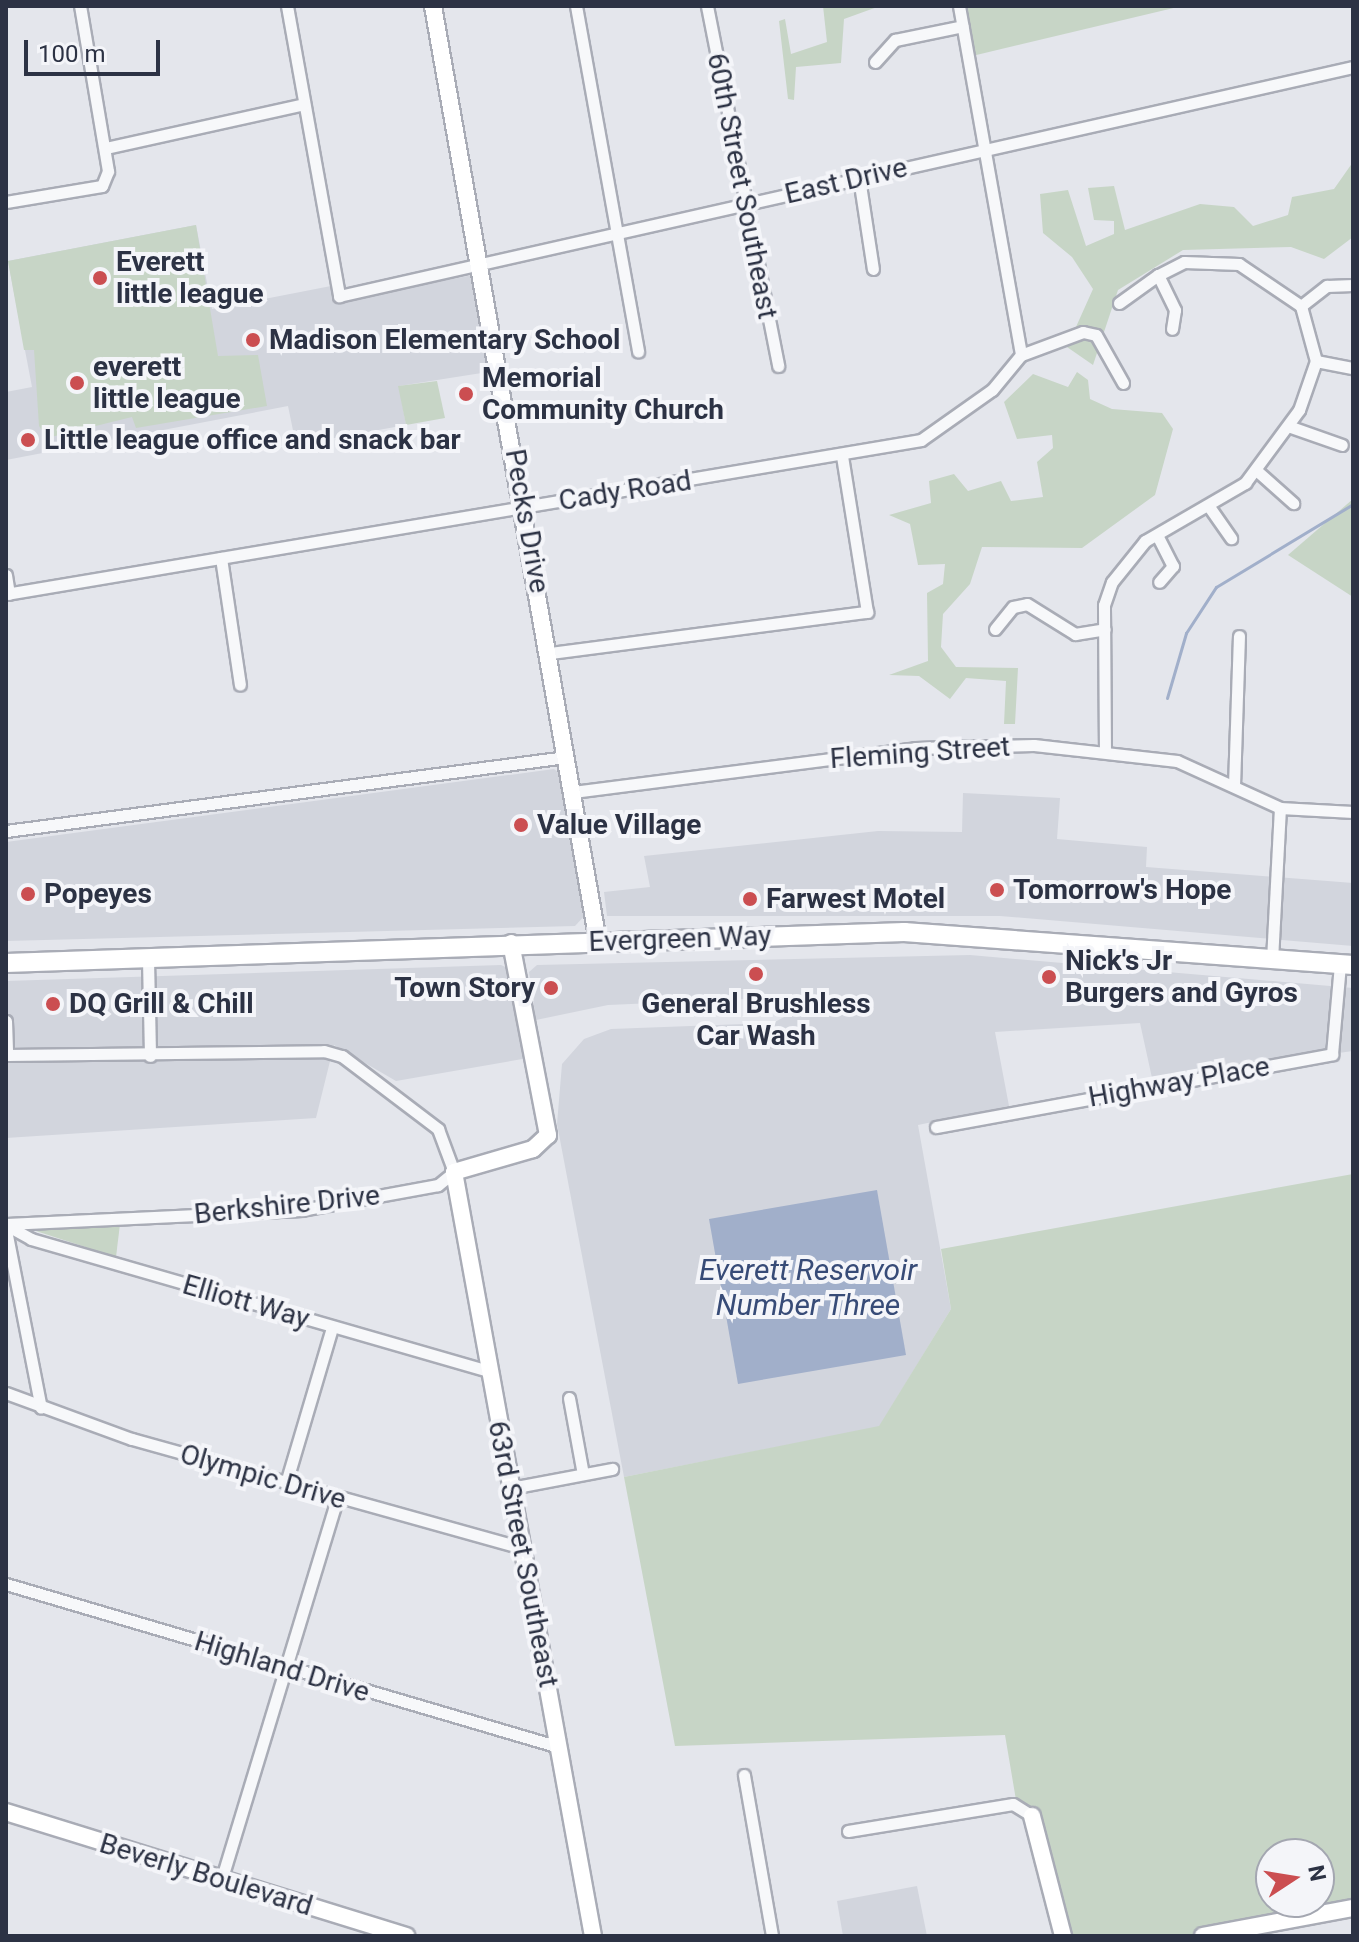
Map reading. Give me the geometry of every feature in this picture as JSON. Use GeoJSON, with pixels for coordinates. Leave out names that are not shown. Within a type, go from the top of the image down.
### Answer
{"type":"FeatureCollection","features":[{"type":"Feature","properties":{"kind":"main road","name":"Evergreen Way"},"geometry":{"type":"LineString","coordinates":[[6,963],[511,943],[904,932],[1346,965]]}},
{"type":"Feature","properties":{"kind":"street"},"geometry":{"type":"LineString","coordinates":[[6,202],[102,186],[106,148],[80,6]]}},
{"type":"Feature","properties":{"kind":"street"},"geometry":{"type":"LineString","coordinates":[[106,148],[304,104],[287,6]]}},
{"type":"Feature","properties":{"kind":"street","name":"Pecks Drive"},"geometry":{"type":"LineString","coordinates":[[433,6],[525,507],[598,942]]}},
{"type":"Feature","properties":{"kind":"street"},"geometry":{"type":"LineString","coordinates":[[576,6],[638,351]]}},
{"type":"Feature","properties":{"kind":"street","name":"60th Street Southeast"},"geometry":{"type":"LineString","coordinates":[[707,6],[743,204],[778,366]]}},
{"type":"Feature","properties":{"kind":"street"},"geometry":{"type":"LineString","coordinates":[[959,6],[1021,355]]}},
{"type":"Feature","properties":{"kind":"street"},"geometry":{"type":"LineString","coordinates":[[875,62],[895,40],[963,26]]}},
{"type":"Feature","properties":{"kind":"street","name":"East Drive"},"geometry":{"type":"LineString","coordinates":[[304,104],[339,296],[1353,67]]}},
{"type":"Feature","properties":{"kind":"street"},"geometry":{"type":"LineString","coordinates":[[859,178],[873,269]]}},
{"type":"Feature","properties":{"kind":"street"},"geometry":{"type":"LineString","coordinates":[[1105,752],[1105,629],[1112,582],[1126,559],[1157,535],[1210,508],[1256,470],[1288,426],[1316,361],[1301,306],[1239,264],[1184,262],[1158,275],[1119,303]]}},
{"type":"Feature","properties":{"kind":"street"},"geometry":{"type":"LineString","coordinates":[[1158,275],[1175,310],[1172,329]]}},
{"type":"Feature","properties":{"kind":"street"},"geometry":{"type":"LineString","coordinates":[[1301,306],[1327,286],[1353,285]]}},
{"type":"Feature","properties":{"kind":"street","name":"Cady Road"},"geometry":{"type":"LineString","coordinates":[[7,594],[842,456],[921,440],[951,426],[1021,355],[1068,337],[1096,335],[1123,383]]}},
{"type":"Feature","properties":{"kind":"street"},"geometry":{"type":"LineString","coordinates":[[1316,361],[1353,368]]}},
{"type":"Feature","properties":{"kind":"street"},"geometry":{"type":"LineString","coordinates":[[1288,426],[1342,445]]}},
{"type":"Feature","properties":{"kind":"street"},"geometry":{"type":"LineString","coordinates":[[550,653],[867,612],[842,456]]}},
{"type":"Feature","properties":{"kind":"street"},"geometry":{"type":"LineString","coordinates":[[1256,470],[1293,503]]}},
{"type":"Feature","properties":{"kind":"street"},"geometry":{"type":"LineString","coordinates":[[1210,508],[1231,538]]}},
{"type":"Feature","properties":{"kind":"street"},"geometry":{"type":"LineString","coordinates":[[1157,535],[1173,566],[1159,582]]}},
{"type":"Feature","properties":{"kind":"street"},"geometry":{"type":"LineString","coordinates":[[221,558],[240,685]]}},
{"type":"Feature","properties":{"kind":"street"},"geometry":{"type":"LineString","coordinates":[[6,575],[7,594]]}},
{"type":"Feature","properties":{"kind":"street"},"geometry":{"type":"LineString","coordinates":[[995,629],[1013,607],[1027,604],[1075,634],[1105,629]]}},
{"type":"Feature","properties":{"kind":"street"},"geometry":{"type":"LineString","coordinates":[[1234,786],[1239,636]]}},
{"type":"Feature","properties":{"kind":"street","name":"Fleming Street"},"geometry":{"type":"LineString","coordinates":[[573,792],[915,748],[1105,752],[1177,761],[1280,808],[1353,812]]}},
{"type":"Feature","properties":{"kind":"street"},"geometry":{"type":"LineString","coordinates":[[6,831],[566,757]]}},
{"type":"Feature","properties":{"kind":"street"},"geometry":{"type":"LineString","coordinates":[[1272,960],[1280,808]]}},
{"type":"Feature","properties":{"kind":"street","name":"Berkshire Drive"},"geometry":{"type":"LineString","coordinates":[[6,1227],[302,1210],[438,1185],[454,1172],[533,1149],[548,1135],[511,943]]}},
{"type":"Feature","properties":{"kind":"street"},"geometry":{"type":"LineString","coordinates":[[148,959],[150,1056]]}},
{"type":"Feature","properties":{"kind":"street","name":"Highway Place"},"geometry":{"type":"LineString","coordinates":[[936,1127],[1332,1054],[1346,965]]}},
{"type":"Feature","properties":{"kind":"street"},"geometry":{"type":"LineString","coordinates":[[6,1021],[6,1051],[150,1056],[342,1056],[438,1129],[454,1172]]}},
{"type":"Feature","properties":{"kind":"street","name":"63rd Street Southeast"},"geometry":{"type":"LineString","coordinates":[[454,1172],[593,1936]]}},
{"type":"Feature","properties":{"kind":"street"},"geometry":{"type":"LineString","coordinates":[[6,1227],[41,1408]]}},
{"type":"Feature","properties":{"kind":"street","name":"Elliott Way"},"geometry":{"type":"LineString","coordinates":[[6,1227],[31,1239],[489,1371]]}},
{"type":"Feature","properties":{"kind":"street"},"geometry":{"type":"LineString","coordinates":[[286,1483],[332,1328]]}},
{"type":"Feature","properties":{"kind":"street","name":"Olympic Drive"},"geometry":{"type":"LineString","coordinates":[[6,1393],[41,1408],[337,1499],[523,1548]]}},
{"type":"Feature","properties":{"kind":"street"},"geometry":{"type":"LineString","coordinates":[[569,1398],[583,1474]]}},
{"type":"Feature","properties":{"kind":"street"},"geometry":{"type":"LineString","coordinates":[[511,1488],[612,1469]]}},
{"type":"Feature","properties":{"kind":"street"},"geometry":{"type":"LineString","coordinates":[[221,1881],[337,1499]]}},
{"type":"Feature","properties":{"kind":"street","name":"Highland Drive"},"geometry":{"type":"LineString","coordinates":[[6,1584],[559,1747]]}},
{"type":"Feature","properties":{"kind":"street"},"geometry":{"type":"LineString","coordinates":[[744,1775],[772,1936]]}},
{"type":"Feature","properties":{"kind":"street"},"geometry":{"type":"LineString","coordinates":[[848,1831],[1013,1804],[1032,1816],[1063,1936]]}},
{"type":"Feature","properties":{"kind":"street","name":"Beverly Boulevard"},"geometry":{"type":"LineString","coordinates":[[6,1812],[406,1936]]}},
{"type":"Feature","properties":{"kind":"street"},"geometry":{"type":"LineString","coordinates":[[1203,1936],[1353,1908]]}},
{"type":"Feature","properties":{"kind":"shaded area","name":"Madison Elementary School"},"geometry":{"type":"Polygon","coordinates":[[[196,225],[212,309],[331,286],[335,302],[473,275],[488,372],[399,386],[406,425],[296,445],[288,406],[6,460],[6,392],[32,387],[8,261],[196,225]]]}},
{"type":"Feature","properties":{"kind":"shaded area"},"geometry":{"type":"Polygon","coordinates":[[[554,769],[563,776],[588,912],[575,926],[6,941],[6,842],[554,769]]]}},
{"type":"Feature","properties":{"kind":"shaded area"},"geometry":{"type":"Polygon","coordinates":[[[963,793],[1060,798],[1057,839],[1147,847],[1146,867],[1353,883],[1353,946],[1000,916],[607,916],[604,892],[650,887],[644,856],[878,831],[962,832],[963,793]]]}},
{"type":"Feature","properties":{"kind":"shaded area"},"geometry":{"type":"Polygon","coordinates":[[[970,955],[1353,988],[1353,1051],[1152,1078],[1140,1023],[995,1032],[1009,1106],[918,1125],[951,1309],[879,1427],[624,1477],[557,1124],[562,1064],[584,1039],[611,1029],[773,1023],[788,1015],[795,997],[608,1005],[536,1020],[529,972],[537,965],[970,955]]]}},
{"type":"Feature","properties":{"kind":"shaded area"},"geometry":{"type":"Polygon","coordinates":[[[501,965],[510,969],[528,1058],[396,1081],[334,1045],[316,1118],[6,1138],[6,981],[501,965]]]}},
{"type":"Feature","properties":{"kind":"shaded area"},"geometry":{"type":"Polygon","coordinates":[[[917,1886],[927,1936],[843,1936],[837,1901],[917,1886]]]}},
{"type":"Feature","properties":{"kind":"green space"},"geometry":{"type":"Polygon","coordinates":[[[823,6],[880,6],[844,19],[841,63],[796,67],[794,100],[788,99],[779,21],[785,19],[791,54],[827,42],[823,6]]]}},
{"type":"Feature","properties":{"kind":"green space"},"geometry":{"type":"Polygon","coordinates":[[[959,6],[1182,6],[968,57],[959,6]]]}},
{"type":"Feature","properties":{"kind":"green space"},"geometry":{"type":"Polygon","coordinates":[[[1353,162],[1353,237],[1324,259],[1291,247],[1183,250],[1118,290],[1093,365],[1067,347],[1093,289],[1072,257],[1043,233],[1040,194],[1068,190],[1086,246],[1114,234],[1114,221],[1094,220],[1088,188],[1114,186],[1125,230],[1200,204],[1234,207],[1253,226],[1288,215],[1292,197],[1334,189],[1353,162]]]}},
{"type":"Feature","properties":{"kind":"green space"},"geometry":{"type":"Polygon","coordinates":[[[196,225],[218,356],[258,355],[267,406],[136,428],[132,417],[47,438],[39,426],[34,350],[24,350],[8,261],[196,225]]]}},
{"type":"Feature","properties":{"kind":"green space"},"geometry":{"type":"Polygon","coordinates":[[[1077,372],[1088,380],[1090,399],[1112,409],[1162,413],[1173,429],[1155,495],[1082,548],[982,547],[970,584],[943,614],[941,647],[956,667],[1018,668],[1015,724],[1004,724],[1006,681],[966,678],[950,699],[919,676],[889,675],[928,661],[927,593],[943,584],[945,564],[918,565],[910,524],[889,515],[931,503],[929,481],[954,474],[968,491],[1001,481],[1011,501],[1043,497],[1037,462],[1053,448],[1052,435],[1017,439],[1004,402],[1033,374],[1068,387],[1077,372]]]}},
{"type":"Feature","properties":{"kind":"green space"},"geometry":{"type":"Polygon","coordinates":[[[437,381],[445,418],[406,425],[398,386],[437,381]]]}},
{"type":"Feature","properties":{"kind":"green space"},"geometry":{"type":"Polygon","coordinates":[[[1353,499],[1353,597],[1288,555],[1353,499]]]}},
{"type":"Feature","properties":{"kind":"green space"},"geometry":{"type":"Polygon","coordinates":[[[1353,1174],[1353,1908],[1335,1911],[1335,1838],[1255,1838],[1255,1918],[1299,1918],[1203,1936],[1063,1936],[1040,1832],[1016,1800],[1005,1735],[675,1746],[624,1477],[879,1426],[951,1309],[941,1249],[1353,1174]]]}},
{"type":"Feature","properties":{"kind":"green space"},"geometry":{"type":"Polygon","coordinates":[[[120,1224],[116,1257],[36,1231],[37,1227],[120,1224]]]}},
{"type":"Feature","properties":{"kind":"water","name":"Everett Reservoir Number Three"},"geometry":{"type":"Polygon","coordinates":[[[877,1190],[906,1355],[738,1384],[709,1219],[877,1190]]]}},
{"type":"Feature","properties":{"kind":"waterway"},"geometry":{"type":"LineString","coordinates":[[1167,698],[1186,633],[1216,587],[1353,504]]}},
{"type":"Feature","properties":{"kind":"place","name":"Everett little league"},"geometry":{"type":"Point","coordinates":[100,278]}},
{"type":"Feature","properties":{"kind":"place","name":"Madison Elementary School"},"geometry":{"type":"Point","coordinates":[253,340]}},
{"type":"Feature","properties":{"kind":"place","name":"everett little league"},"geometry":{"type":"Point","coordinates":[77,383]}},
{"type":"Feature","properties":{"kind":"place","name":"Memorial Community Church"},"geometry":{"type":"Point","coordinates":[466,394]}},
{"type":"Feature","properties":{"kind":"place","name":"Little league office and snack bar"},"geometry":{"type":"Point","coordinates":[28,440]}},
{"type":"Feature","properties":{"kind":"place","name":"Value Village"},"geometry":{"type":"Point","coordinates":[521,825]}},
{"type":"Feature","properties":{"kind":"place","name":"Tomorrow's Hope"},"geometry":{"type":"Point","coordinates":[997,890]}},
{"type":"Feature","properties":{"kind":"place","name":"Popeyes"},"geometry":{"type":"Point","coordinates":[28,894]}},
{"type":"Feature","properties":{"kind":"place","name":"Farwest Motel"},"geometry":{"type":"Point","coordinates":[750,899]}},
{"type":"Feature","properties":{"kind":"place","name":"General Brushless Car Wash"},"geometry":{"type":"Point","coordinates":[756,974]}},
{"type":"Feature","properties":{"kind":"place","name":"Nick's Jr Burgers and Gyros"},"geometry":{"type":"Point","coordinates":[1049,977]}},
{"type":"Feature","properties":{"kind":"place","name":"Town Story"},"geometry":{"type":"Point","coordinates":[551,988]}},
{"type":"Feature","properties":{"kind":"place","name":"DQ Grill & Chill"},"geometry":{"type":"Point","coordinates":[53,1004]}}]}
